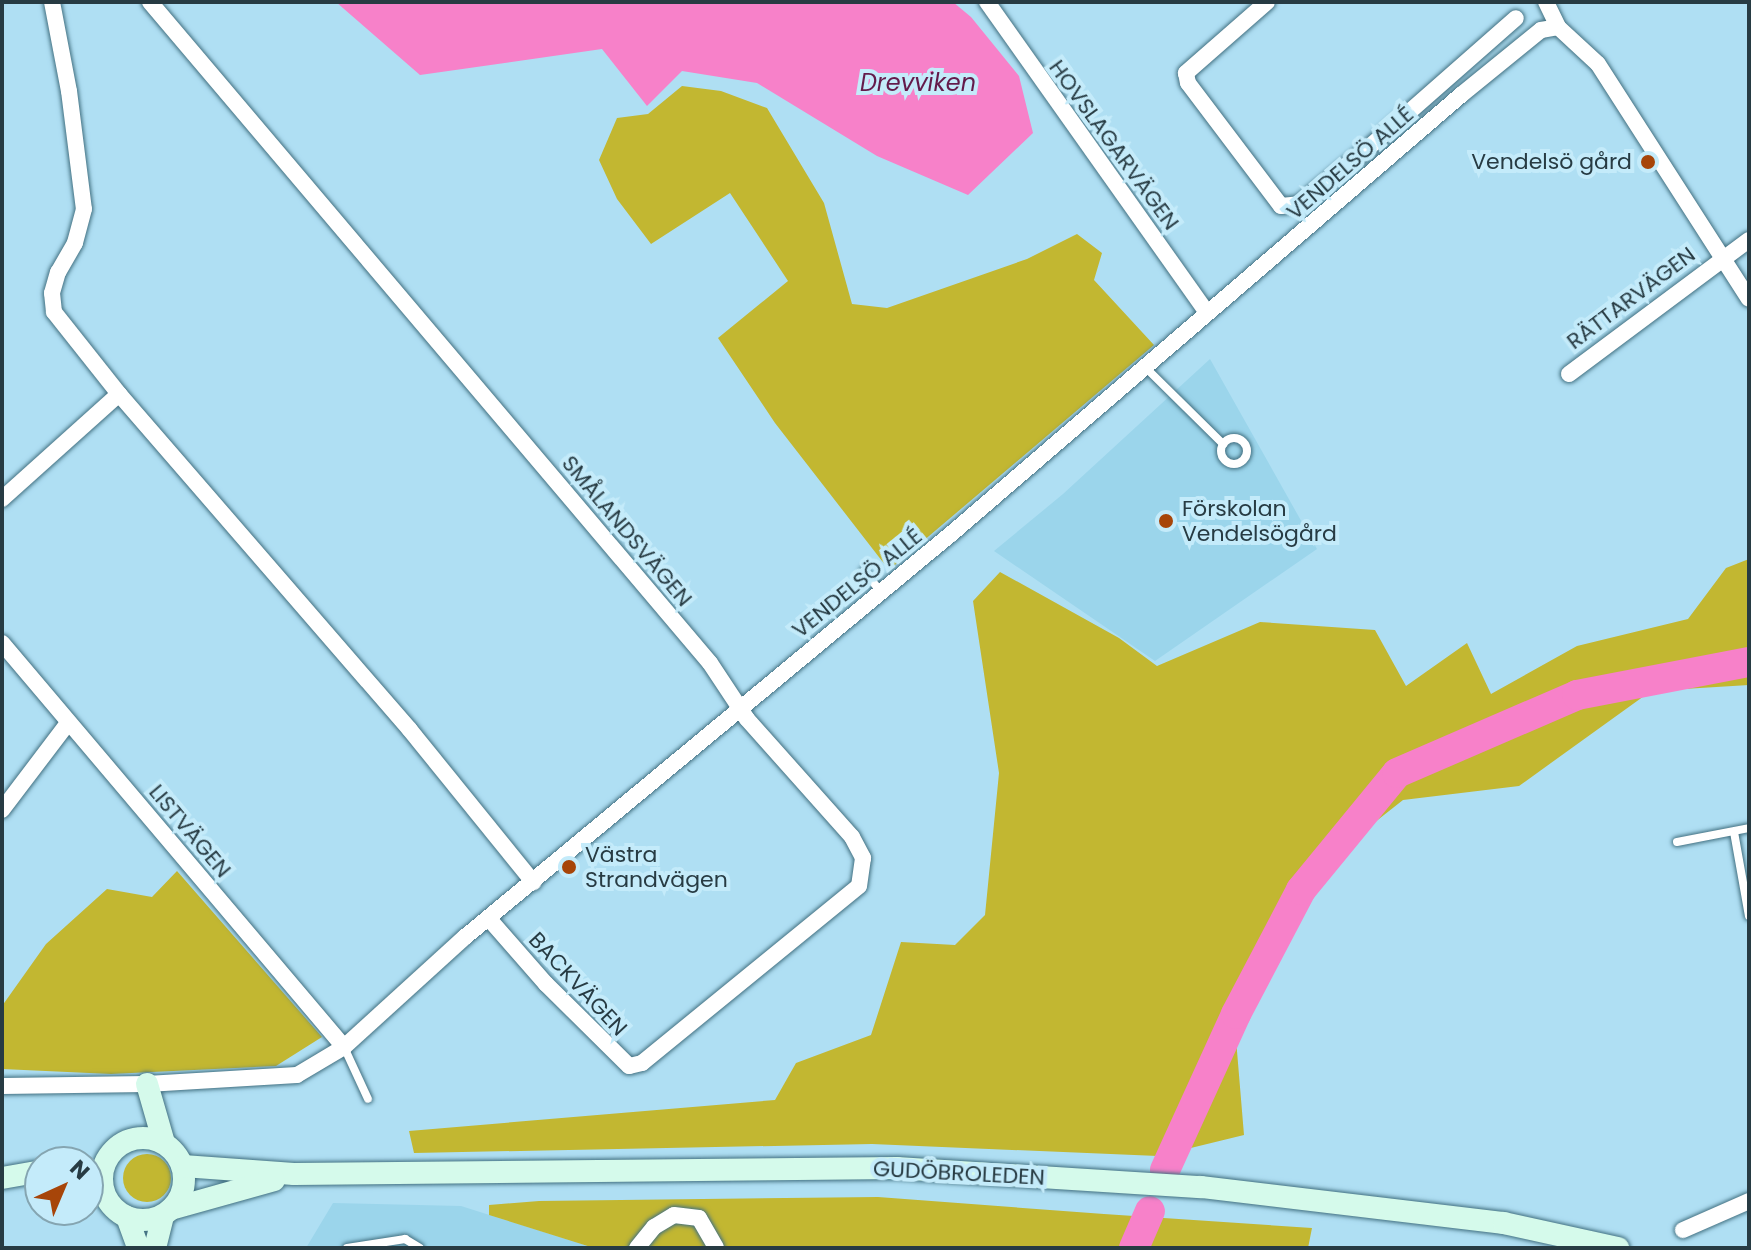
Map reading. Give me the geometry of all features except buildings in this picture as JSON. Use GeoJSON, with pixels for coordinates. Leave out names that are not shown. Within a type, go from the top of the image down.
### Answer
{"type":"FeatureCollection","features":[{"type":"Feature","properties":{"kind":"main road"},"geometry":{"type":"LineString","coordinates":[[133,1139],[147,1084]]}},
{"type":"Feature","properties":{"kind":"main road"},"geometry":{"type":"LineString","coordinates":[[147,1084],[164,1143],[183,1166],[184,1182],[181,1196],[167,1212],[155,1248]]}},
{"type":"Feature","properties":{"kind":"main road"},"geometry":{"type":"LineString","coordinates":[[104,1156],[133,1139],[149,1138],[164,1143]]}},
{"type":"Feature","properties":{"kind":"main road","name":"GUDÖBROLEDEN"},"geometry":{"type":"LineString","coordinates":[[183,1166],[294,1174],[897,1168],[1201,1187],[1504,1223],[1618,1248]]}},
{"type":"Feature","properties":{"kind":"main road"},"geometry":{"type":"LineString","coordinates":[[2,1178],[24,1174]]}},
{"type":"Feature","properties":{"kind":"main road","name":"GUDÖBROLEDEN"},"geometry":{"type":"LineString","coordinates":[[167,1212],[294,1174]]}},
{"type":"Feature","properties":{"kind":"main road"},"geometry":{"type":"LineString","coordinates":[[2,1185],[24,1186]]}},
{"type":"Feature","properties":{"kind":"main road"},"geometry":{"type":"LineString","coordinates":[[104,1198],[127,1217],[143,1220],[167,1212]]}},
{"type":"Feature","properties":{"kind":"main road"},"geometry":{"type":"LineString","coordinates":[[127,1217],[138,1248]]}},
{"type":"Feature","properties":{"kind":"street"},"geometry":{"type":"LineString","coordinates":[[52,2],[69,91],[84,209],[75,243],[58,272],[52,293],[54,312],[119,394],[410,730],[533,882]]}},
{"type":"Feature","properties":{"kind":"street","name":"SMÅLANDSVÄGEN"},"geometry":{"type":"LineString","coordinates":[[150,2],[710,663],[767,745],[852,837],[863,858],[859,886],[642,1063]]}},
{"type":"Feature","properties":{"kind":"street","name":"HOVSLAGARVÄGEN"},"geometry":{"type":"LineString","coordinates":[[987,2],[1207,313]]}},
{"type":"Feature","properties":{"kind":"street"},"geometry":{"type":"LineString","coordinates":[[1267,2],[1186,73],[1188,83],[1281,206],[1299,204],[1311,195],[1512,23],[1550,29],[1598,64],[1749,299]]}},
{"type":"Feature","properties":{"kind":"street"},"geometry":{"type":"LineString","coordinates":[[1546,2],[1550,29]]}},
{"type":"Feature","properties":{"kind":"street","name":"VENDELSÖ ALLÉ"},"geometry":{"type":"LineString","coordinates":[[2,1086],[147,1084],[297,1075],[344,1047],[489,919],[881,592],[1207,313],[1550,29]]}},
{"type":"Feature","properties":{"kind":"street","name":"RÄTTARVÄGEN"},"geometry":{"type":"LineString","coordinates":[[1569,374],[1749,240]]}},
{"type":"Feature","properties":{"kind":"street"},"geometry":{"type":"LineString","coordinates":[[2,499],[119,394]]}},
{"type":"Feature","properties":{"kind":"street","name":"LISTVÄGEN"},"geometry":{"type":"LineString","coordinates":[[2,643],[344,1047]]}},
{"type":"Feature","properties":{"kind":"street"},"geometry":{"type":"LineString","coordinates":[[2,810],[68,723]]}},
{"type":"Feature","properties":{"kind":"street","name":"BACKVÄGEN"},"geometry":{"type":"LineString","coordinates":[[489,919],[619,1060],[629,1066],[642,1063]]}},
{"type":"Feature","properties":{"kind":"street"},"geometry":{"type":"LineString","coordinates":[[1683,1230],[1749,1201]]}},
{"type":"Feature","properties":{"kind":"street"},"geometry":{"type":"LineString","coordinates":[[637,1248],[654,1227],[674,1215],[699,1218],[716,1248]]}},
{"type":"Feature","properties":{"kind":"lane"},"geometry":{"type":"LineString","coordinates":[[1145,367],[1223,444]]}},
{"type":"Feature","properties":{"kind":"lane"},"geometry":{"type":"LineString","coordinates":[[864,571],[881,592]]}},
{"type":"Feature","properties":{"kind":"lane"},"geometry":{"type":"LineString","coordinates":[[1677,842],[1749,828]]}},
{"type":"Feature","properties":{"kind":"lane"},"geometry":{"type":"LineString","coordinates":[[1734,832],[1749,916]]}},
{"type":"Feature","properties":{"kind":"lane"},"geometry":{"type":"LineString","coordinates":[[344,1047],[368,1099]]}},
{"type":"Feature","properties":{"kind":"lane"},"geometry":{"type":"LineString","coordinates":[[348,1248],[405,1239],[420,1248]]}},
{"type":"Feature","properties":{"kind":"shaded area"},"geometry":{"type":"Polygon","coordinates":[[[682,86],[721,91],[767,108],[824,203],[852,304],[887,308],[1027,259],[1077,234],[1102,253],[1094,280],[1154,345],[889,570],[775,423],[718,338],[788,281],[730,193],[651,244],[617,199],[599,160],[617,118],[648,114],[682,86]]]}},
{"type":"Feature","properties":{"kind":"shaded area","name":"Förskolan Vendelsögård"},"geometry":{"type":"Polygon","coordinates":[[[1210,359],[1317,549],[1155,661],[994,551],[1063,494],[1210,359]]]}},
{"type":"Feature","properties":{"kind":"shaded area"},"geometry":{"type":"Polygon","coordinates":[[[1749,559],[1749,685],[1651,691],[1519,786],[1403,800],[1285,893],[1236,1039],[1244,1135],[1158,1156],[872,1144],[414,1153],[409,1131],[775,1100],[796,1063],[871,1035],[901,942],[955,945],[985,915],[999,773],[973,601],[1000,572],[1119,638],[1157,666],[1260,622],[1375,630],[1406,686],[1467,643],[1491,694],[1577,646],[1688,619],[1726,568],[1749,559]]]}},
{"type":"Feature","properties":{"kind":"shaded area"},"geometry":{"type":"Polygon","coordinates":[[[177,871],[322,1037],[276,1066],[111,1074],[2,1069],[2,1006],[46,944],[107,889],[152,897],[177,871]]]}},
{"type":"Feature","properties":{"kind":"shaded area"},"geometry":{"type":"Polygon","coordinates":[[[147,1154],[164,1161],[171,1178],[164,1195],[147,1202],[130,1195],[123,1178],[130,1161],[147,1154]]]}},
{"type":"Feature","properties":{"kind":"shaded area"},"geometry":{"type":"Polygon","coordinates":[[[878,1197],[1312,1228],[1308,1248],[594,1248],[489,1215],[489,1205],[539,1201],[878,1197]]]}},
{"type":"Feature","properties":{"kind":"shaded area"},"geometry":{"type":"Polygon","coordinates":[[[333,1203],[461,1206],[594,1248],[306,1248],[333,1203]]]}},
{"type":"Feature","properties":{"kind":"water","name":"Drevviken"},"geometry":{"type":"Polygon","coordinates":[[[336,2],[953,2],[971,17],[1019,76],[1033,133],[968,195],[877,156],[757,83],[682,71],[647,106],[602,49],[420,75],[336,2]]]}},
{"type":"Feature","properties":{"kind":"waterway"},"geometry":{"type":"LineString","coordinates":[[1165,1170],[1236,1014],[1301,890],[1397,773],[1577,695],[1749,662]]}},
{"type":"Feature","properties":{"kind":"waterway"},"geometry":{"type":"LineString","coordinates":[[1134,1248],[1150,1211]]}},
{"type":"Feature","properties":{"kind":"place","name":"Vendelsö gård"},"geometry":{"type":"Point","coordinates":[1648,162]}},
{"type":"Feature","properties":{"kind":"place","name":"Förskolan Vendelsögård"},"geometry":{"type":"Point","coordinates":[1166,521]}},
{"type":"Feature","properties":{"kind":"place","name":"Västra Strandvägen"},"geometry":{"type":"Point","coordinates":[569,867]}}]}
